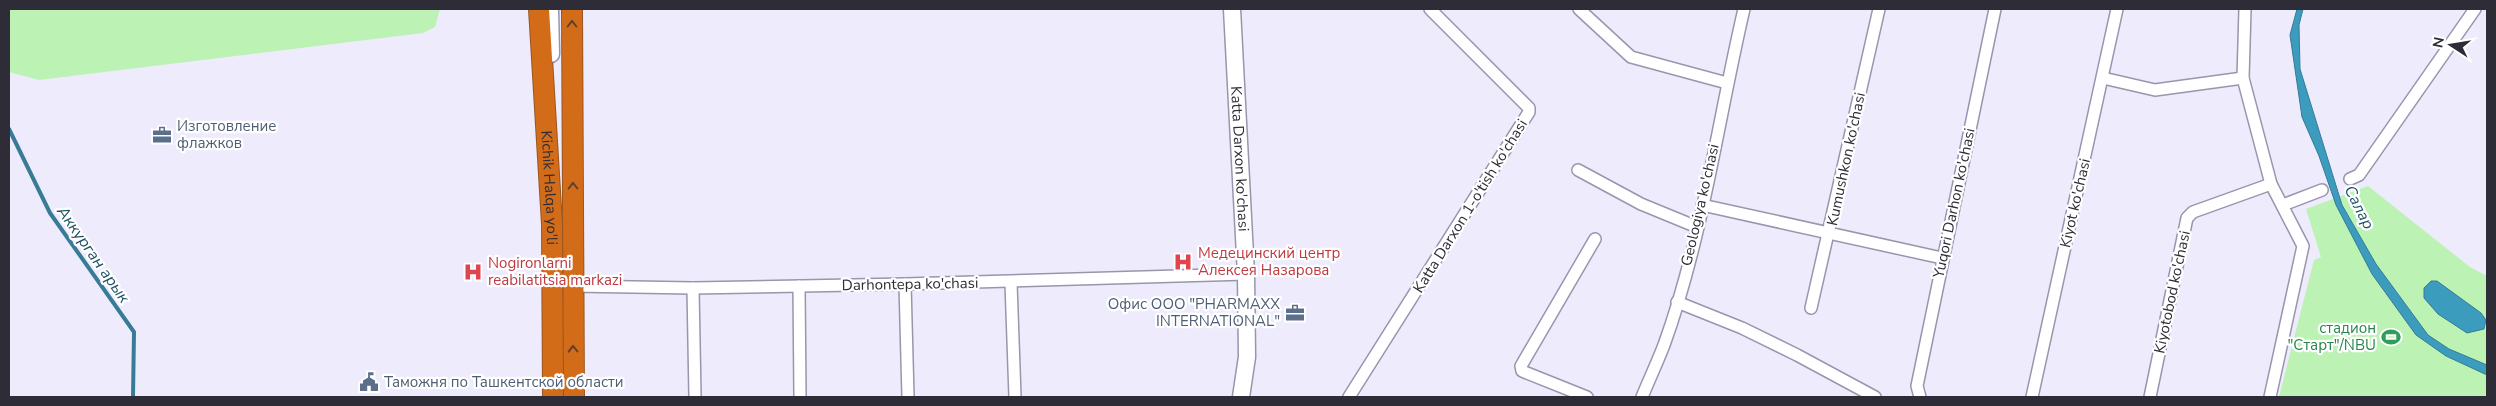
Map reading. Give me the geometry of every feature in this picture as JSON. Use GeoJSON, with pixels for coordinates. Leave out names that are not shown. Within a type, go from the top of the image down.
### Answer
{"type":"FeatureCollection","features":[{"type":"Feature","properties":{"kind":"highway","name":"Kichik Halqa yo'li"},"geometry":{"type":"LineString","coordinates":[[539,9],[552,224],[553,397]]}},
{"type":"Feature","properties":{"kind":"highway","name":"Kichik Halqa yo'li"},"geometry":{"type":"LineString","coordinates":[[572,9],[574,397]]}},
{"type":"Feature","properties":{"kind":"highway"},"geometry":{"type":"LineString","coordinates":[[552,286],[573,286]]}},
{"type":"Feature","properties":{"kind":"main road"},"geometry":{"type":"LineString","coordinates":[[550,9],[552,224]]}},
{"type":"Feature","properties":{"kind":"main road","name":"Katta Darxon ko'chasi"},"geometry":{"type":"LineString","coordinates":[[1232,9],[1246,274],[1246,357],[1241,397]]}},
{"type":"Feature","properties":{"kind":"street","name":"Katta Darxon 1-o'tish ko'chasi"},"geometry":{"type":"LineString","coordinates":[[1348,397],[1529,112],[1529,108],[1430,9]]}},
{"type":"Feature","properties":{"kind":"street"},"geometry":{"type":"LineString","coordinates":[[1579,9],[1631,56],[1727,83]]}},
{"type":"Feature","properties":{"kind":"street","name":"Geologiya ko'chasi"},"geometry":{"type":"LineString","coordinates":[[1642,397],[1664,345],[1697,227],[1744,9]]}},
{"type":"Feature","properties":{"kind":"street","name":"Kumushkon ko'chasi"},"geometry":{"type":"LineString","coordinates":[[1812,308],[1879,9]]}},
{"type":"Feature","properties":{"kind":"street","name":"Yuqori Darhon ko'chasi"},"geometry":{"type":"LineString","coordinates":[[1920,397],[1917,386],[1995,9]]}},
{"type":"Feature","properties":{"kind":"street","name":"Kiyot ko'chasi"},"geometry":{"type":"LineString","coordinates":[[2032,397],[2117,9]]}},
{"type":"Feature","properties":{"kind":"street"},"geometry":{"type":"LineString","coordinates":[[2245,9],[2243,78],[2272,184],[2303,249],[2270,397]]}},
{"type":"Feature","properties":{"kind":"street"},"geometry":{"type":"LineString","coordinates":[[2350,179],[2359,175],[2475,9]]}},
{"type":"Feature","properties":{"kind":"street"},"geometry":{"type":"LineString","coordinates":[[2103,78],[2155,90],[2243,78]]}},
{"type":"Feature","properties":{"kind":"street"},"geometry":{"type":"LineString","coordinates":[[1578,170],[1641,204],[1697,227]]}},
{"type":"Feature","properties":{"kind":"street","name":"Kiyotobod ko'chasi"},"geometry":{"type":"LineString","coordinates":[[2150,397],[2187,218],[2193,212],[2272,184]]}},
{"type":"Feature","properties":{"kind":"street"},"geometry":{"type":"LineString","coordinates":[[2283,205],[2322,190]]}},
{"type":"Feature","properties":{"kind":"street"},"geometry":{"type":"LineString","coordinates":[[1702,205],[1942,258]]}},
{"type":"Feature","properties":{"kind":"street"},"geometry":{"type":"LineString","coordinates":[[1587,397],[1522,370],[1521,366],[1595,238]]}},
{"type":"Feature","properties":{"kind":"street","name":"Darhontepa ko'chasi"},"geometry":{"type":"LineString","coordinates":[[573,286],[693,288],[1011,283],[1246,274]]}},
{"type":"Feature","properties":{"kind":"street"},"geometry":{"type":"LineString","coordinates":[[1011,283],[1015,397]]}},
{"type":"Feature","properties":{"kind":"street"},"geometry":{"type":"LineString","coordinates":[[905,284],[908,397]]}},
{"type":"Feature","properties":{"kind":"street"},"geometry":{"type":"LineString","coordinates":[[799,286],[800,397]]}},
{"type":"Feature","properties":{"kind":"street"},"geometry":{"type":"LineString","coordinates":[[693,288],[695,397]]}},
{"type":"Feature","properties":{"kind":"street"},"geometry":{"type":"LineString","coordinates":[[1677,302],[1742,328],[1875,397]]}},
{"type":"Feature","properties":{"kind":"green space"},"geometry":{"type":"Polygon","coordinates":[[[9,9],[440,9],[435,27],[423,33],[39,80],[9,72],[9,9]]]}},
{"type":"Feature","properties":{"kind":"green space","name":"стадион \"Старт\"/NBU"},"geometry":{"type":"Polygon","coordinates":[[[2368,186],[2470,267],[2487,276],[2487,397],[2279,397],[2314,260],[2321,257],[2306,209],[2368,186]]]}},
{"type":"Feature","properties":{"kind":"water","name":"Салар"},"geometry":{"type":"Polygon","coordinates":[[[2297,9],[2303,9],[2299,25],[2300,69],[2342,205],[2376,264],[2428,335],[2449,349],[2487,365],[2487,375],[2446,356],[2416,335],[2372,274],[2336,205],[2319,156],[2302,117],[2290,35],[2297,9]]]}},
{"type":"Feature","properties":{"kind":"water"},"geometry":{"type":"Polygon","coordinates":[[[2431,281],[2437,281],[2481,313],[2486,320],[2484,329],[2467,333],[2438,314],[2424,298],[2424,288],[2431,281]]]}},
{"type":"Feature","properties":{"kind":"waterway","name":"Аккурган арык"},"geometry":{"type":"LineString","coordinates":[[9,129],[50,213],[134,332],[133,397]]}},
{"type":"Feature","properties":{"kind":"place","name":"Изготовление флажков"},"geometry":{"type":"Point","coordinates":[162,135]}},
{"type":"Feature","properties":{"kind":"place","name":"Медецинский центр Алексея Назарова"},"geometry":{"type":"Point","coordinates":[1183,262]}},
{"type":"Feature","properties":{"kind":"place","name":"Nogironlarni reabilatitsia markazi"},"geometry":{"type":"Point","coordinates":[473,272]}},
{"type":"Feature","properties":{"kind":"place","name":"Офис ООО \"PHARMAXX INTERNATIONAL\""},"geometry":{"type":"Point","coordinates":[1295,313]}},
{"type":"Feature","properties":{"kind":"place","name":"стадион \"Старт\"/NBU"},"geometry":{"type":"Point","coordinates":[2391,337]}},
{"type":"Feature","properties":{"kind":"place","name":"Таможня по Ташкентской области"},"geometry":{"type":"Point","coordinates":[369,382]}}]}
